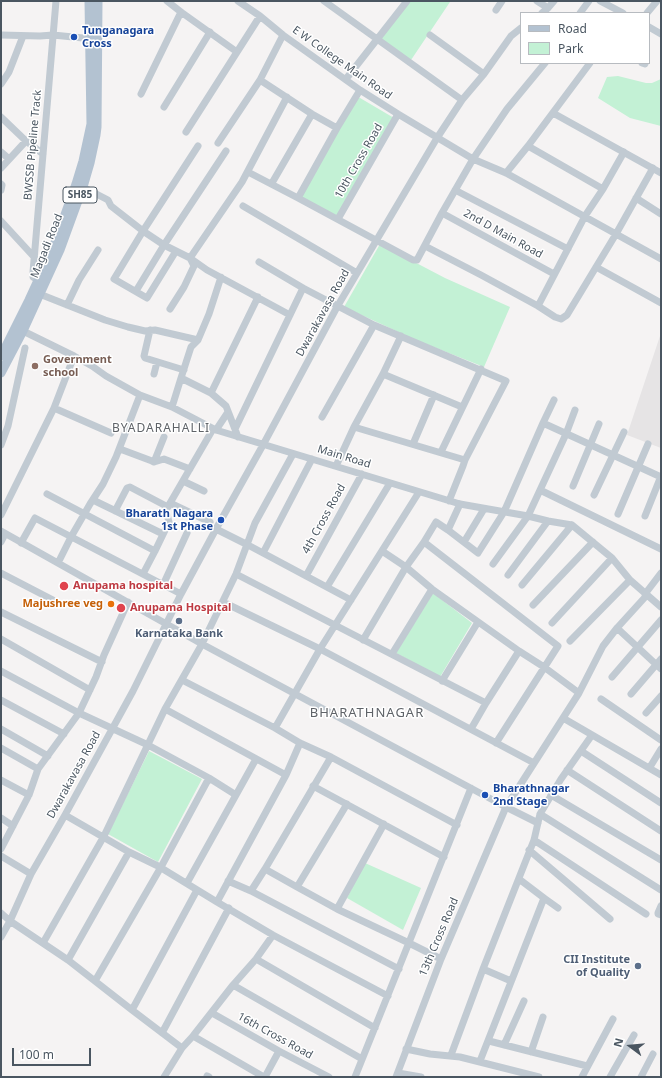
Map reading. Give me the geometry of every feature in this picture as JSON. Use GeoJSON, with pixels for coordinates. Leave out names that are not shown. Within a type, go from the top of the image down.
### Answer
{"type":"FeatureCollection","features":[{"type":"Feature","properties":{"kind":"main road","name":"Magadi Road"},"geometry":{"type":"LineString","coordinates":[[1,373],[23,331],[42,282],[60,250],[83,187],[90,163],[96,135],[94,39],[89,1]]}},
{"type":"Feature","properties":{"kind":"main road","name":"Magadi Road"},"geometry":{"type":"LineString","coordinates":[[42,282],[52,248],[83,161],[90,124],[94,39],[98,1]]}},
{"type":"Feature","properties":{"kind":"main road","name":"Magadi Road"},"geometry":{"type":"LineString","coordinates":[[1,356],[37,293]]}},
{"type":"Feature","properties":{"kind":"street","name":"BWSSB Pipeline Track"},"geometry":{"type":"LineString","coordinates":[[42,282],[33,277],[56,1]]}},
{"type":"Feature","properties":{"kind":"street"},"geometry":{"type":"LineString","coordinates":[[167,1],[237,52]]}},
{"type":"Feature","properties":{"kind":"street"},"geometry":{"type":"LineString","coordinates":[[324,1],[462,100]]}},
{"type":"Feature","properties":{"kind":"street"},"geometry":{"type":"LineString","coordinates":[[334,8],[338,1]]}},
{"type":"Feature","properties":{"kind":"street"},"geometry":{"type":"LineString","coordinates":[[346,79],[407,1]]}},
{"type":"Feature","properties":{"kind":"street"},"geometry":{"type":"LineString","coordinates":[[496,10],[502,1]]}},
{"type":"Feature","properties":{"kind":"street"},"geometry":{"type":"LineString","coordinates":[[537,1],[548,8]]}},
{"type":"Feature","properties":{"kind":"street"},"geometry":{"type":"LineString","coordinates":[[543,12],[554,1]]}},
{"type":"Feature","properties":{"kind":"street"},"geometry":{"type":"LineString","coordinates":[[581,12],[589,1]]}},
{"type":"Feature","properties":{"kind":"street"},"geometry":{"type":"LineString","coordinates":[[648,12],[657,1]]}},
{"type":"Feature","properties":{"kind":"street","name":"E W College Main Road"},"geometry":{"type":"LineString","coordinates":[[243,2],[283,35],[360,90],[437,138],[473,159],[506,173],[661,259]]}},
{"type":"Feature","properties":{"kind":"street"},"geometry":{"type":"LineString","coordinates":[[604,2],[621,12]]}},
{"type":"Feature","properties":{"kind":"street"},"geometry":{"type":"LineString","coordinates":[[141,94],[181,12]]}},
{"type":"Feature","properties":{"kind":"street"},"geometry":{"type":"LineString","coordinates":[[186,132],[260,16]]}},
{"type":"Feature","properties":{"kind":"street"},"geometry":{"type":"LineString","coordinates":[[650,28],[661,34]]}},
{"type":"Feature","properties":{"kind":"street","name":"Dwarakavasa Road"},"geometry":{"type":"LineString","coordinates":[[1,936],[10,921],[31,874],[133,691],[181,594],[338,306],[437,138],[462,100],[484,74],[511,36],[520,29]]}},
{"type":"Feature","properties":{"kind":"street"},"geometry":{"type":"LineString","coordinates":[[164,107],[210,32]]}},
{"type":"Feature","properties":{"kind":"street"},"geometry":{"type":"LineString","coordinates":[[1,35],[53,35],[94,39]]}},
{"type":"Feature","properties":{"kind":"street"},"geometry":{"type":"LineString","coordinates":[[218,143],[260,80],[283,35]]}},
{"type":"Feature","properties":{"kind":"street"},"geometry":{"type":"LineString","coordinates":[[430,35],[484,74]]}},
{"type":"Feature","properties":{"kind":"street"},"geometry":{"type":"LineString","coordinates":[[1,84],[9,72],[22,36]]}},
{"type":"Feature","properties":{"kind":"street"},"geometry":{"type":"LineString","coordinates":[[248,172],[272,183],[413,260],[417,260],[473,159],[507,109],[544,64]]}},
{"type":"Feature","properties":{"kind":"street"},"geometry":{"type":"LineString","coordinates":[[506,173],[589,64]]}},
{"type":"Feature","properties":{"kind":"street"},"geometry":{"type":"LineString","coordinates":[[260,80],[312,114],[337,128]]}},
{"type":"Feature","properties":{"kind":"street"},"geometry":{"type":"LineString","coordinates":[[298,198],[360,90]]}},
{"type":"Feature","properties":{"kind":"street"},"geometry":{"type":"LineString","coordinates":[[190,258],[242,182],[287,98]]}},
{"type":"Feature","properties":{"kind":"street"},"geometry":{"type":"LineString","coordinates":[[553,113],[661,173]]}},
{"type":"Feature","properties":{"kind":"street"},"geometry":{"type":"LineString","coordinates":[[272,183],[312,114]]}},
{"type":"Feature","properties":{"kind":"street","name":"10th Cross Road"},"geometry":{"type":"LineString","coordinates":[[338,219],[398,114]]}},
{"type":"Feature","properties":{"kind":"street"},"geometry":{"type":"LineString","coordinates":[[1,117],[26,141],[43,154]]}},
{"type":"Feature","properties":{"kind":"street"},"geometry":{"type":"LineString","coordinates":[[1,168],[26,141]]}},
{"type":"Feature","properties":{"kind":"street"},"geometry":{"type":"LineString","coordinates":[[176,250],[147,298],[114,279],[198,146]]}},
{"type":"Feature","properties":{"kind":"street"},"geometry":{"type":"LineString","coordinates":[[528,146],[603,189]]}},
{"type":"Feature","properties":{"kind":"street"},"geometry":{"type":"LineString","coordinates":[[136,291],[164,245],[226,151]]}},
{"type":"Feature","properties":{"kind":"street"},"geometry":{"type":"LineString","coordinates":[[1,152],[9,159]]}},
{"type":"Feature","properties":{"kind":"street"},"geometry":{"type":"LineString","coordinates":[[538,306],[585,216],[603,189],[624,152]]}},
{"type":"Feature","properties":{"kind":"street"},"geometry":{"type":"LineString","coordinates":[[425,246],[561,319],[567,315],[596,268],[653,168]]}},
{"type":"Feature","properties":{"kind":"street"},"geometry":{"type":"LineString","coordinates":[[1,184],[1,190]]}},
{"type":"Feature","properties":{"kind":"street"},"geometry":{"type":"LineString","coordinates":[[83,187],[108,200],[110,206],[164,245],[176,250],[207,270],[290,315]]}},
{"type":"Feature","properties":{"kind":"street"},"geometry":{"type":"LineString","coordinates":[[455,190],[568,249]]}},
{"type":"Feature","properties":{"kind":"street"},"geometry":{"type":"LineString","coordinates":[[636,198],[661,214]]}},
{"type":"Feature","properties":{"kind":"street"},"geometry":{"type":"LineString","coordinates":[[243,206],[357,273]]}},
{"type":"Feature","properties":{"kind":"street","name":"2nd D Main Road"},"geometry":{"type":"LineString","coordinates":[[442,213],[554,274]]}},
{"type":"Feature","properties":{"kind":"street"},"geometry":{"type":"LineString","coordinates":[[1,221],[34,258]]}},
{"type":"Feature","properties":{"kind":"street"},"geometry":{"type":"LineString","coordinates":[[67,305],[79,280],[98,250]]}},
{"type":"Feature","properties":{"kind":"street"},"geometry":{"type":"LineString","coordinates":[[170,309],[184,287],[194,266],[190,258]]}},
{"type":"Feature","properties":{"kind":"street"},"geometry":{"type":"LineString","coordinates":[[259,262],[303,288],[374,325],[481,369],[506,381],[465,460],[464,466],[449,501]]}},
{"type":"Feature","properties":{"kind":"street"},"geometry":{"type":"LineString","coordinates":[[596,268],[661,303]]}},
{"type":"Feature","properties":{"kind":"street"},"geometry":{"type":"LineString","coordinates":[[172,407],[192,347],[198,340],[209,314],[221,277]]}},
{"type":"Feature","properties":{"kind":"street"},"geometry":{"type":"LineString","coordinates":[[235,429],[303,288]]}},
{"type":"Feature","properties":{"kind":"street"},"geometry":{"type":"LineString","coordinates":[[37,293],[105,320],[141,331],[155,330],[198,340]]}},
{"type":"Feature","properties":{"kind":"street"},"geometry":{"type":"LineString","coordinates":[[211,393],[258,297]]}},
{"type":"Feature","properties":{"kind":"street"},"geometry":{"type":"LineString","coordinates":[[322,417],[374,325]]}},
{"type":"Feature","properties":{"kind":"street"},"geometry":{"type":"LineString","coordinates":[[150,330],[144,357],[146,359],[184,370]]}},
{"type":"Feature","properties":{"kind":"street","name":"Main Road"},"geometry":{"type":"LineString","coordinates":[[23,331],[74,356],[140,395],[172,407],[214,430],[460,504],[572,525]]}},
{"type":"Feature","properties":{"kind":"street"},"geometry":{"type":"LineString","coordinates":[[336,466],[354,427],[401,336]]}},
{"type":"Feature","properties":{"kind":"street"},"geometry":{"type":"LineString","coordinates":[[1,445],[8,426],[24,348]]}},
{"type":"Feature","properties":{"kind":"street"},"geometry":{"type":"LineString","coordinates":[[1,515],[54,408],[74,356]]}},
{"type":"Feature","properties":{"kind":"street"},"geometry":{"type":"LineString","coordinates":[[154,374],[157,362]]}},
{"type":"Feature","properties":{"kind":"street"},"geometry":{"type":"LineString","coordinates":[[440,452],[481,369]]}},
{"type":"Feature","properties":{"kind":"street"},"geometry":{"type":"LineString","coordinates":[[382,374],[462,407]]}},
{"type":"Feature","properties":{"kind":"street"},"geometry":{"type":"LineString","coordinates":[[181,378],[211,393],[226,406],[238,437]]}},
{"type":"Feature","properties":{"kind":"street"},"geometry":{"type":"LineString","coordinates":[[58,563],[71,536],[103,484],[120,448],[140,395]]}},
{"type":"Feature","properties":{"kind":"street"},"geometry":{"type":"LineString","coordinates":[[413,444],[434,395]]}},
{"type":"Feature","properties":{"kind":"street"},"geometry":{"type":"LineString","coordinates":[[363,640],[406,567],[436,522],[478,553],[504,512],[554,400]]}},
{"type":"Feature","properties":{"kind":"street"},"geometry":{"type":"LineString","coordinates":[[54,408],[110,433]]}},
{"type":"Feature","properties":{"kind":"street"},"geometry":{"type":"LineString","coordinates":[[493,564],[528,516],[576,410]]}},
{"type":"Feature","properties":{"kind":"street"},"geometry":{"type":"LineString","coordinates":[[143,574],[169,522],[166,510],[214,430],[228,412]]}},
{"type":"Feature","properties":{"kind":"street"},"geometry":{"type":"LineString","coordinates":[[543,423],[661,477],[645,516]]}},
{"type":"Feature","properties":{"kind":"street"},"geometry":{"type":"LineString","coordinates":[[572,486],[599,424]]}},
{"type":"Feature","properties":{"kind":"street"},"geometry":{"type":"LineString","coordinates":[[354,427],[465,460]]}},
{"type":"Feature","properties":{"kind":"street"},"geometry":{"type":"LineString","coordinates":[[594,495],[624,432]]}},
{"type":"Feature","properties":{"kind":"street"},"geometry":{"type":"LineString","coordinates":[[154,462],[164,437]]}},
{"type":"Feature","properties":{"kind":"street"},"geometry":{"type":"LineString","coordinates":[[618,514],[648,444]]}},
{"type":"Feature","properties":{"kind":"street"},"geometry":{"type":"LineString","coordinates":[[120,448],[154,462],[164,459],[190,469]]}},
{"type":"Feature","properties":{"kind":"street"},"geometry":{"type":"LineString","coordinates":[[43,943],[104,836],[165,709],[202,644],[236,574],[255,523],[292,454]]}},
{"type":"Feature","properties":{"kind":"street"},"geometry":{"type":"LineString","coordinates":[[263,553],[312,459]]}},
{"type":"Feature","properties":{"kind":"street","name":"4th Cross Road"},"geometry":{"type":"LineString","coordinates":[[306,576],[362,474]]}},
{"type":"Feature","properties":{"kind":"street"},"geometry":{"type":"LineString","coordinates":[[183,481],[204,491]]}},
{"type":"Feature","properties":{"kind":"street"},"geometry":{"type":"LineString","coordinates":[[327,587],[390,483]]}},
{"type":"Feature","properties":{"kind":"street"},"geometry":{"type":"LineString","coordinates":[[115,511],[127,488],[130,487],[210,522]]}},
{"type":"Feature","properties":{"kind":"street"},"geometry":{"type":"LineString","coordinates":[[540,490],[661,549]]}},
{"type":"Feature","properties":{"kind":"street"},"geometry":{"type":"LineString","coordinates":[[275,728],[320,649],[419,492]]}},
{"type":"Feature","properties":{"kind":"street"},"geometry":{"type":"LineString","coordinates":[[47,494],[155,552]]}},
{"type":"Feature","properties":{"kind":"street"},"geometry":{"type":"LineString","coordinates":[[93,500],[163,534]]}},
{"type":"Feature","properties":{"kind":"street"},"geometry":{"type":"LineString","coordinates":[[448,530],[460,504]]}},
{"type":"Feature","properties":{"kind":"street"},"geometry":{"type":"LineString","coordinates":[[464,542],[484,509]]}},
{"type":"Feature","properties":{"kind":"street"},"geometry":{"type":"LineString","coordinates":[[21,543],[36,518],[181,594]]}},
{"type":"Feature","properties":{"kind":"street"},"geometry":{"type":"LineString","coordinates":[[508,574],[548,521]]}},
{"type":"Feature","properties":{"kind":"street"},"geometry":{"type":"LineString","coordinates":[[522,586],[572,525],[612,558],[630,580],[661,607]]}},
{"type":"Feature","properties":{"kind":"street"},"geometry":{"type":"LineString","coordinates":[[216,529],[351,600]]}},
{"type":"Feature","properties":{"kind":"street"},"geometry":{"type":"LineString","coordinates":[[1,542],[3,533],[202,644],[506,807],[538,822]]}},
{"type":"Feature","properties":{"kind":"street"},"geometry":{"type":"LineString","coordinates":[[163,585],[187,533]]}},
{"type":"Feature","properties":{"kind":"street"},"geometry":{"type":"LineString","coordinates":[[424,542],[558,646],[496,743]]}},
{"type":"Feature","properties":{"kind":"street"},"geometry":{"type":"LineString","coordinates":[[533,605],[592,542]]}},
{"type":"Feature","properties":{"kind":"street"},"geometry":{"type":"LineString","coordinates":[[382,551],[406,567],[432,589],[579,693]]}},
{"type":"Feature","properties":{"kind":"street"},"geometry":{"type":"LineString","coordinates":[[552,624],[612,558]]}},
{"type":"Feature","properties":{"kind":"street"},"geometry":{"type":"LineString","coordinates":[[1,573],[53,600]]}},
{"type":"Feature","properties":{"kind":"street","name":"13th Cross Road"},"geometry":{"type":"LineString","coordinates":[[397,1075],[441,959],[506,807],[579,693],[599,651],[646,594],[661,573]]}},
{"type":"Feature","properties":{"kind":"street"},"geometry":{"type":"LineString","coordinates":[[236,574],[486,703]]}},
{"type":"Feature","properties":{"kind":"street"},"geometry":{"type":"LineString","coordinates":[[570,641],[630,580]]}},
{"type":"Feature","properties":{"kind":"street"},"geometry":{"type":"LineString","coordinates":[[392,654],[432,589]]}},
{"type":"Feature","properties":{"kind":"street"},"geometry":{"type":"LineString","coordinates":[[1,849],[29,795],[38,769],[78,713],[90,690],[128,602]]}},
{"type":"Feature","properties":{"kind":"street"},"geometry":{"type":"LineString","coordinates":[[223,602],[320,649],[534,763]]}},
{"type":"Feature","properties":{"kind":"street"},"geometry":{"type":"LineString","coordinates":[[1,612],[102,662]]}},
{"type":"Feature","properties":{"kind":"street"},"geometry":{"type":"LineString","coordinates":[[612,677],[661,620]]}},
{"type":"Feature","properties":{"kind":"street"},"geometry":{"type":"LineString","coordinates":[[442,681],[478,622]]}},
{"type":"Feature","properties":{"kind":"street"},"geometry":{"type":"LineString","coordinates":[[617,628],[659,664],[630,694]]}},
{"type":"Feature","properties":{"kind":"street"},"geometry":{"type":"LineString","coordinates":[[1,639],[90,690]]}},
{"type":"Feature","properties":{"kind":"street"},"geometry":{"type":"LineString","coordinates":[[471,729],[519,651]]}},
{"type":"Feature","properties":{"kind":"street"},"geometry":{"type":"LineString","coordinates":[[1,671],[78,713],[148,745],[209,778],[236,795]]}},
{"type":"Feature","properties":{"kind":"street"},"geometry":{"type":"LineString","coordinates":[[182,680],[457,825]]}},
{"type":"Feature","properties":{"kind":"street"},"geometry":{"type":"LineString","coordinates":[[646,713],[661,696]]}},
{"type":"Feature","properties":{"kind":"street"},"geometry":{"type":"LineString","coordinates":[[601,699],[661,740]]}},
{"type":"Feature","properties":{"kind":"street"},"geometry":{"type":"LineString","coordinates":[[1,700],[64,734]]}},
{"type":"Feature","properties":{"kind":"street"},"geometry":{"type":"LineString","coordinates":[[165,709],[286,775]]}},
{"type":"Feature","properties":{"kind":"street"},"geometry":{"type":"LineString","coordinates":[[563,718],[661,774]]}},
{"type":"Feature","properties":{"kind":"street"},"geometry":{"type":"LineString","coordinates":[[1,729],[48,756]]}},
{"type":"Feature","properties":{"kind":"street"},"geometry":{"type":"LineString","coordinates":[[451,1055],[534,840],[540,814],[567,770],[592,735]]}},
{"type":"Feature","properties":{"kind":"street"},"geometry":{"type":"LineString","coordinates":[[217,902],[286,775],[300,742]]}},
{"type":"Feature","properties":{"kind":"street"},"geometry":{"type":"LineString","coordinates":[[1,748],[38,769]]}},
{"type":"Feature","properties":{"kind":"street"},"geometry":{"type":"LineString","coordinates":[[650,768],[661,749]]}},
{"type":"Feature","properties":{"kind":"street"},"geometry":{"type":"LineString","coordinates":[[581,751],[661,803]]}},
{"type":"Feature","properties":{"kind":"street"},"geometry":{"type":"LineString","coordinates":[[251,891],[330,757]]}},
{"type":"Feature","properties":{"kind":"street"},"geometry":{"type":"LineString","coordinates":[[187,883],[256,759]]}},
{"type":"Feature","properties":{"kind":"street"},"geometry":{"type":"LineString","coordinates":[[567,770],[661,831]]}},
{"type":"Feature","properties":{"kind":"street"},"geometry":{"type":"LineString","coordinates":[[95,981],[161,867],[209,778]]}},
{"type":"Feature","properties":{"kind":"street"},"geometry":{"type":"LineString","coordinates":[[1,780],[29,795]]}},
{"type":"Feature","properties":{"kind":"street"},"geometry":{"type":"LineString","coordinates":[[313,786],[444,857]]}},
{"type":"Feature","properties":{"kind":"street"},"geometry":{"type":"LineString","coordinates":[[355,1077],[471,788]]}},
{"type":"Feature","properties":{"kind":"street"},"geometry":{"type":"LineString","coordinates":[[551,795],[661,860]]}},
{"type":"Feature","properties":{"kind":"street"},"geometry":{"type":"LineString","coordinates":[[297,887],[347,804]]}},
{"type":"Feature","properties":{"kind":"street"},"geometry":{"type":"LineString","coordinates":[[540,814],[661,890]]}},
{"type":"Feature","properties":{"kind":"street"},"geometry":{"type":"LineString","coordinates":[[65,815],[104,836],[129,852],[161,867],[273,935],[388,996]]}},
{"type":"Feature","properties":{"kind":"street"},"geometry":{"type":"LineString","coordinates":[[1,818],[13,826]]}},
{"type":"Feature","properties":{"kind":"street"},"geometry":{"type":"LineString","coordinates":[[337,909],[384,824]]}},
{"type":"Feature","properties":{"kind":"street"},"geometry":{"type":"LineString","coordinates":[[534,840],[646,914]]}},
{"type":"Feature","properties":{"kind":"street"},"geometry":{"type":"LineString","coordinates":[[529,850],[610,919]]}},
{"type":"Feature","properties":{"kind":"street"},"geometry":{"type":"LineString","coordinates":[[68,960],[129,852]]}},
{"type":"Feature","properties":{"kind":"street"},"geometry":{"type":"LineString","coordinates":[[1,856],[31,874]]}},
{"type":"Feature","properties":{"kind":"street"},"geometry":{"type":"LineString","coordinates":[[265,869],[337,909],[441,959]]}},
{"type":"Feature","properties":{"kind":"street"},"geometry":{"type":"LineString","coordinates":[[519,879],[558,908]]}},
{"type":"Feature","properties":{"kind":"street"},"geometry":{"type":"LineString","coordinates":[[228,881],[251,891],[398,969]]}},
{"type":"Feature","properties":{"kind":"street"},"geometry":{"type":"LineString","coordinates":[[132,1010],[197,890]]}},
{"type":"Feature","properties":{"kind":"street"},"geometry":{"type":"LineString","coordinates":[[480,1062],[544,898]]}},
{"type":"Feature","properties":{"kind":"street"},"geometry":{"type":"LineString","coordinates":[[661,906],[658,913],[661,915]]}},
{"type":"Feature","properties":{"kind":"street"},"geometry":{"type":"LineString","coordinates":[[162,1032],[229,908]]}},
{"type":"Feature","properties":{"kind":"street"},"geometry":{"type":"LineString","coordinates":[[1,912],[10,921],[68,960],[182,1048]]}},
{"type":"Feature","properties":{"kind":"street"},"geometry":{"type":"LineString","coordinates":[[164,1077],[182,1048],[194,1036],[233,985],[256,959],[273,935]]}},
{"type":"Feature","properties":{"kind":"street"},"geometry":{"type":"LineString","coordinates":[[256,959],[375,1028]]}},
{"type":"Feature","properties":{"kind":"street"},"geometry":{"type":"LineString","coordinates":[[483,969],[511,981]]}},
{"type":"Feature","properties":{"kind":"street"},"geometry":{"type":"LineString","coordinates":[[233,985],[362,1058]]}},
{"type":"Feature","properties":{"kind":"street"},"geometry":{"type":"LineString","coordinates":[[504,1045],[524,1001]]}},
{"type":"Feature","properties":{"kind":"street","name":"16th Cross Road"},"geometry":{"type":"LineString","coordinates":[[212,1013],[329,1077]]}},
{"type":"Feature","properties":{"kind":"street"},"geometry":{"type":"LineString","coordinates":[[531,1052],[544,1017]]}},
{"type":"Feature","properties":{"kind":"street"},"geometry":{"type":"LineString","coordinates":[[582,1077],[613,1019]]}},
{"type":"Feature","properties":{"kind":"street"},"geometry":{"type":"LineString","coordinates":[[610,1077],[634,1034]]}},
{"type":"Feature","properties":{"kind":"street"},"geometry":{"type":"LineString","coordinates":[[194,1036],[264,1077],[279,1051]]}},
{"type":"Feature","properties":{"kind":"street"},"geometry":{"type":"LineString","coordinates":[[489,1041],[587,1066]]}},
{"type":"Feature","properties":{"kind":"street"},"geometry":{"type":"LineString","coordinates":[[406,1049],[430,1054],[451,1055],[480,1062],[516,1074],[539,1077]]}},
{"type":"Feature","properties":{"kind":"street"},"geometry":{"type":"LineString","coordinates":[[641,1077],[653,1054]]}},
{"type":"Feature","properties":{"kind":"street"},"geometry":{"type":"LineString","coordinates":[[397,1075],[422,1077]]}},
{"type":"Feature","properties":{"kind":"shaded area"},"geometry":{"type":"Polygon","coordinates":[[[661,333],[661,448],[627,435],[661,333]]]}},
{"type":"Feature","properties":{"kind":"green space"},"geometry":{"type":"Polygon","coordinates":[[[409,1],[450,2],[411,60],[380,39],[409,1]]]}},
{"type":"Feature","properties":{"kind":"green space"},"geometry":{"type":"Polygon","coordinates":[[[618,76],[646,83],[652,83],[661,79],[661,126],[630,118],[598,98],[607,77],[618,76]]]}},
{"type":"Feature","properties":{"kind":"green space"},"geometry":{"type":"Polygon","coordinates":[[[355,95],[394,118],[336,217],[297,195],[355,95]]]}},
{"type":"Feature","properties":{"kind":"green space"},"geometry":{"type":"Polygon","coordinates":[[[380,244],[445,278],[510,307],[484,367],[416,340],[344,307],[380,244]]]}},
{"type":"Feature","properties":{"kind":"green space"},"geometry":{"type":"Polygon","coordinates":[[[433,593],[472,623],[440,677],[396,653],[433,593]]]}},
{"type":"Feature","properties":{"kind":"green space"},"geometry":{"type":"Polygon","coordinates":[[[149,751],[202,779],[158,862],[108,834],[149,751]]]}},
{"type":"Feature","properties":{"kind":"green space"},"geometry":{"type":"Polygon","coordinates":[[[365,863],[421,888],[403,930],[347,898],[365,863]]]}},
{"type":"Feature","properties":{"kind":"place","name":"Tunganagara Cross"},"geometry":{"type":"Point","coordinates":[74,37]}},
{"type":"Feature","properties":{"kind":"place","name":"Government school"},"geometry":{"type":"Point","coordinates":[35,366]}},
{"type":"Feature","properties":{"kind":"place","name":"Bharath Nagara 1st Phase"},"geometry":{"type":"Point","coordinates":[221,520]}},
{"type":"Feature","properties":{"kind":"place","name":"Anupama hospital"},"geometry":{"type":"Point","coordinates":[64,586]}},
{"type":"Feature","properties":{"kind":"place","name":"Majushree veg"},"geometry":{"type":"Point","coordinates":[111,604]}},
{"type":"Feature","properties":{"kind":"place","name":"Anupama Hospital"},"geometry":{"type":"Point","coordinates":[121,608]}},
{"type":"Feature","properties":{"kind":"place","name":"Karnataka Bank"},"geometry":{"type":"Point","coordinates":[179,621]}},
{"type":"Feature","properties":{"kind":"place","name":"Bharathnagar 2nd Stage"},"geometry":{"type":"Point","coordinates":[485,795]}},
{"type":"Feature","properties":{"kind":"place","name":"CII Institute of Quality"},"geometry":{"type":"Point","coordinates":[638,966]}},
{"type":"Feature","properties":{"kind":"district","name":"BYADARAHALLI"},"geometry":{"type":"Point","coordinates":[161,429]}},
{"type":"Feature","properties":{"kind":"district","name":"BHARATHNAGAR"},"geometry":{"type":"Point","coordinates":[367,713]}}]}
